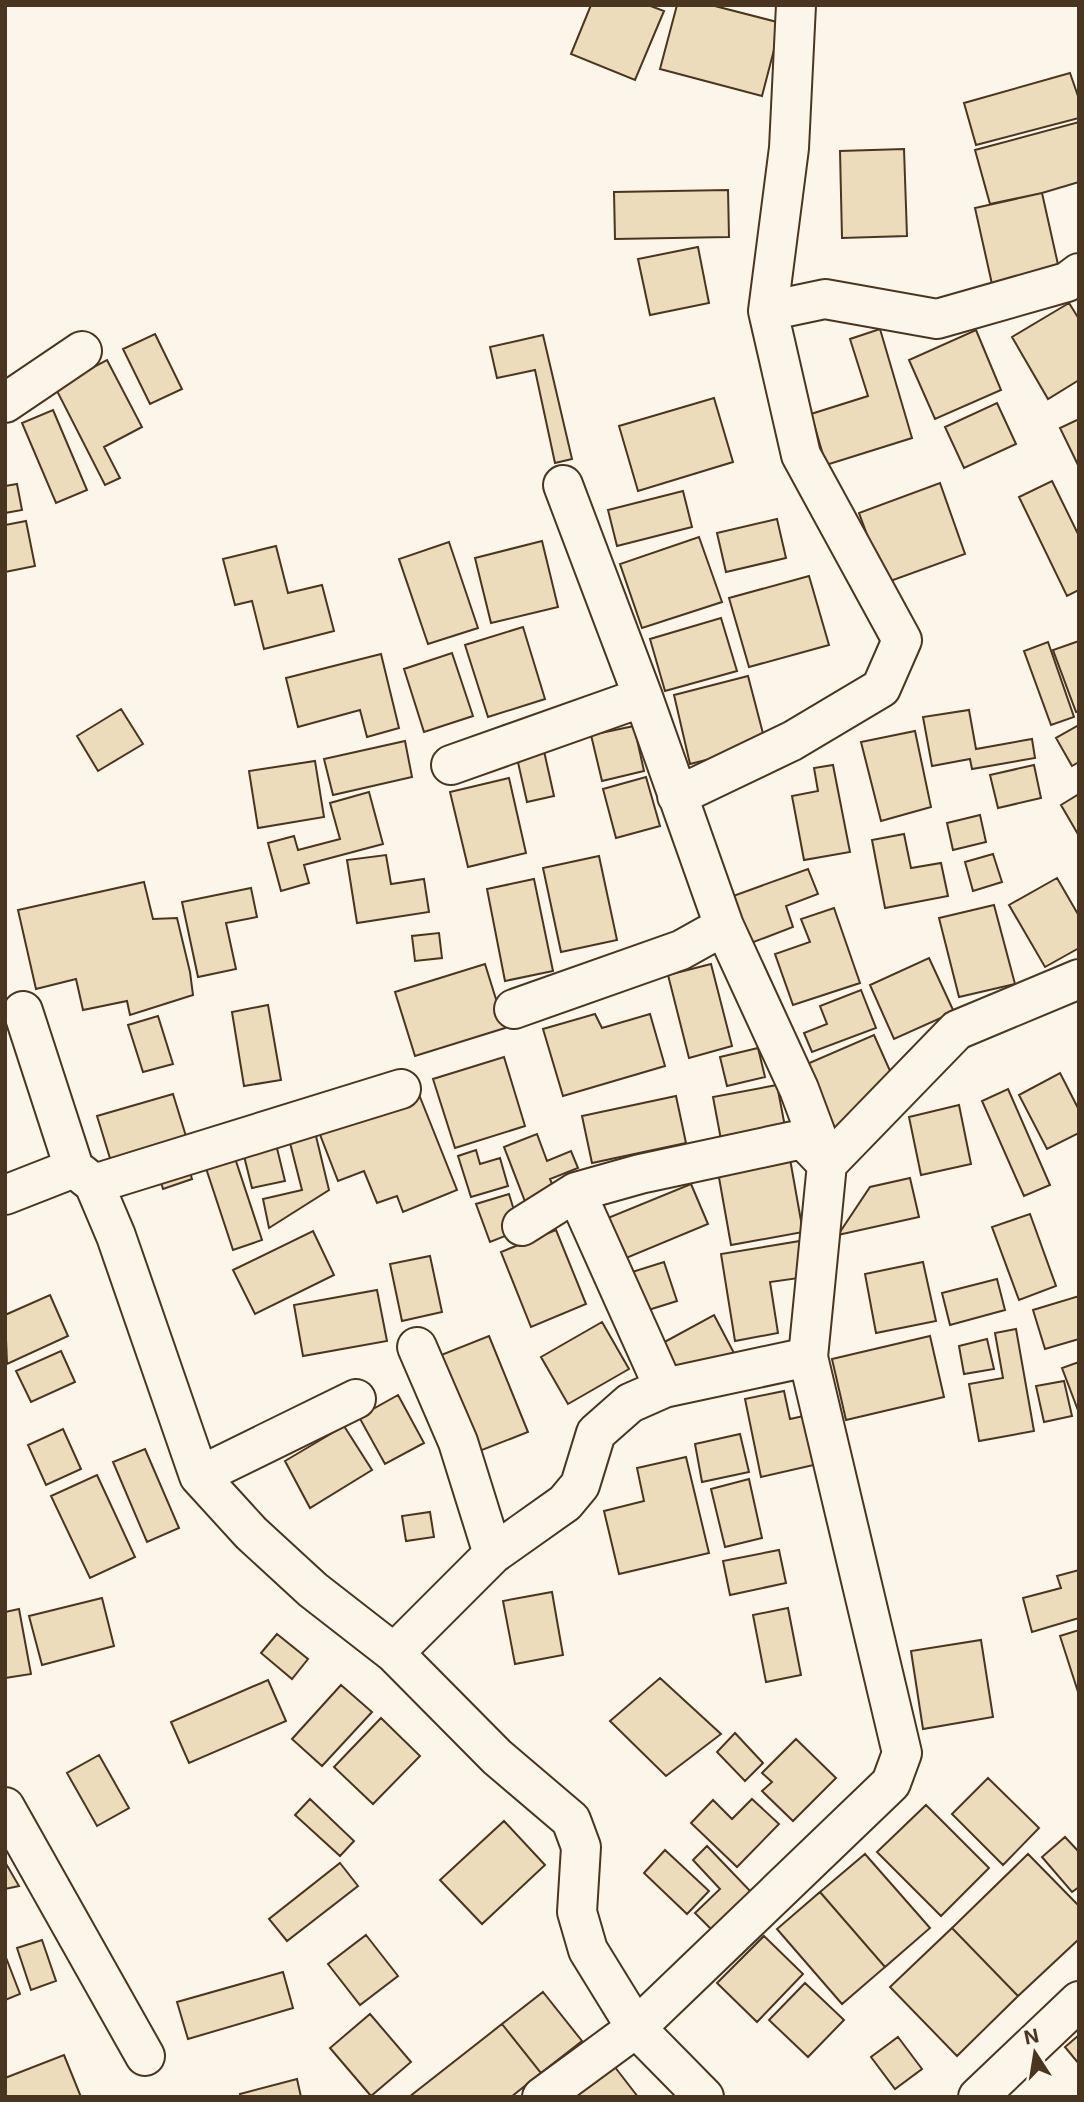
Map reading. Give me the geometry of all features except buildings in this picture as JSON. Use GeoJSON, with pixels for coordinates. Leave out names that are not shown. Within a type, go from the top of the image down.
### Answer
{"type":"FeatureCollection","features":[{"type":"Feature","properties":{"kind":"street"},"geometry":{"type":"LineString","coordinates":[[677,796],[792,741],[881,688],[902,640],[802,455],[768,311],[789,148],[796,5]]}},
{"type":"Feature","properties":{"kind":"street"},"geometry":{"type":"LineString","coordinates":[[768,311],[825,299],[937,319],[1067,282],[1079,273]]}},
{"type":"Feature","properties":{"kind":"street"},"geometry":{"type":"LineString","coordinates":[[5,403],[82,351]]}},
{"type":"Feature","properties":{"kind":"street"},"geometry":{"type":"LineString","coordinates":[[542,2097],[636,2028],[891,1783],[902,1753],[808,1357],[827,1164],[800,1089],[723,926],[563,485]]}},
{"type":"Feature","properties":{"kind":"street"},"geometry":{"type":"LineString","coordinates":[[451,765],[642,697]]}},
{"type":"Feature","properties":{"kind":"street"},"geometry":{"type":"LineString","coordinates":[[514,1009],[681,950],[723,926]]}},
{"type":"Feature","properties":{"kind":"street"},"geometry":{"type":"LineString","coordinates":[[827,1164],[957,1030],[1079,979]]}},
{"type":"Feature","properties":{"kind":"street"},"geometry":{"type":"LineString","coordinates":[[23,1011],[84,1176],[134,1287],[199,1476],[251,1533],[313,1590],[394,1653],[497,1757],[570,1819],[581,1847],[577,1912],[588,1951],[636,2028],[704,2097]]}},
{"type":"Feature","properties":{"kind":"street"},"geometry":{"type":"LineString","coordinates":[[5,1195],[401,1089]]}},
{"type":"Feature","properties":{"kind":"street"},"geometry":{"type":"LineString","coordinates":[[522,1226],[576,1192],[640,1174],[803,1139],[827,1164]]}},
{"type":"Feature","properties":{"kind":"street"},"geometry":{"type":"LineString","coordinates":[[576,1192],[664,1388]]}},
{"type":"Feature","properties":{"kind":"street"},"geometry":{"type":"LineString","coordinates":[[417,1347],[458,1442],[493,1554]]}},
{"type":"Feature","properties":{"kind":"street"},"geometry":{"type":"LineString","coordinates":[[394,1653],[493,1554],[565,1503],[580,1485],[596,1433],[630,1403],[664,1388],[808,1357]]}},
{"type":"Feature","properties":{"kind":"street"},"geometry":{"type":"LineString","coordinates":[[199,1476],[356,1399]]}},
{"type":"Feature","properties":{"kind":"street"},"geometry":{"type":"LineString","coordinates":[[5,1807],[145,2056]]}},
{"type":"Feature","properties":{"kind":"street"},"geometry":{"type":"LineString","coordinates":[[978,2097],[1079,2001]]}}]}
